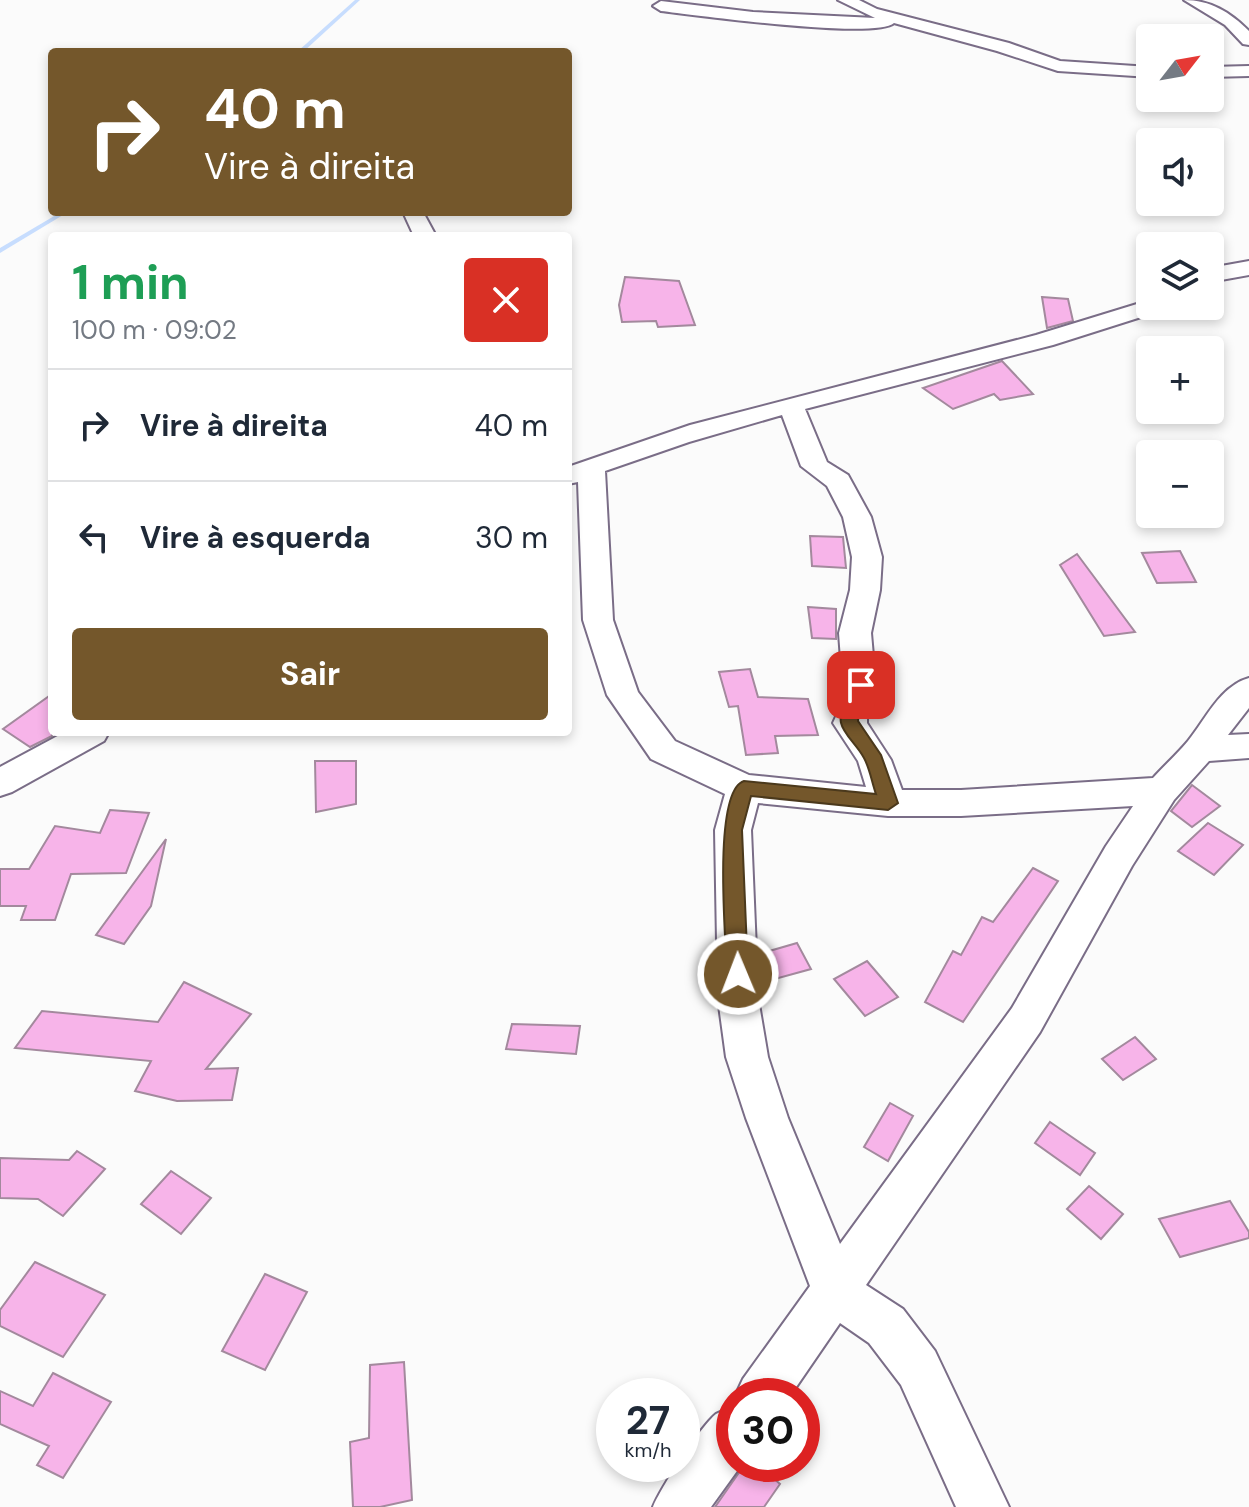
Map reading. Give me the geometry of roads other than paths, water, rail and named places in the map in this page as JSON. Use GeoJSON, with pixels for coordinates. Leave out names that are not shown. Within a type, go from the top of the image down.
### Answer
{"type":"FeatureCollection","features":[{"type":"Feature","properties":{"kind":"street"},"geometry":{"type":"LineString","coordinates":[[846,0],[871,12],[1003,47],[1058,66],[1136,71]]}},
{"type":"Feature","properties":{"kind":"street"},"geometry":{"type":"LineString","coordinates":[[1192,0],[1231,22],[1249,40]]}},
{"type":"Feature","properties":{"kind":"street"},"geometry":{"type":"LineString","coordinates":[[661,6],[841,23],[903,21]]}},
{"type":"Feature","properties":{"kind":"street"},"geometry":{"type":"LineString","coordinates":[[1224,72],[1249,71]]}},
{"type":"Feature","properties":{"kind":"street"},"geometry":{"type":"LineString","coordinates":[[1224,272],[1249,268]]}},
{"type":"Feature","properties":{"kind":"street"},"geometry":{"type":"LineString","coordinates":[[1136,311],[1075,332],[791,405],[641,448],[580,472],[598,620],[623,695],[663,750],[744,788],[888,803],[961,803],[1162,791]]}},
{"type":"Feature","properties":{"kind":"street"},"geometry":{"type":"LineString","coordinates":[[791,405],[815,466],[838,481],[857,517],[867,557],[865,590],[855,633],[861,702],[851,710],[849,721],[872,755],[888,803]]}},
{"type":"Feature","properties":{"kind":"street"},"geometry":{"type":"LineString","coordinates":[[773,1378],[1026,1020],[1119,856],[1162,791],[1200,749],[1234,703],[1249,691]]}},
{"type":"Feature","properties":{"kind":"street"},"geometry":{"type":"LineString","coordinates":[[0,783],[85,736]]}},
{"type":"Feature","properties":{"kind":"street"},"geometry":{"type":"LineString","coordinates":[[1200,749],[1249,746]]}},
{"type":"Feature","properties":{"kind":"street"},"geometry":{"type":"LineString","coordinates":[[744,788],[733,830],[738,998],[747,1057],[767,1118],[836,1293],[886,1326],[918,1368],[983,1507]]}},
{"type":"Feature","properties":{"kind":"street"},"geometry":{"type":"LineString","coordinates":[[679,1507],[716,1457]]}},
{"type":"Feature","properties":{"kind":"waterway"},"geometry":{"type":"LineString","coordinates":[[304,48],[358,0]]}},
{"type":"Feature","properties":{"kind":"waterway"},"geometry":{"type":"LineString","coordinates":[[0,251],[58,216]]}}]}
